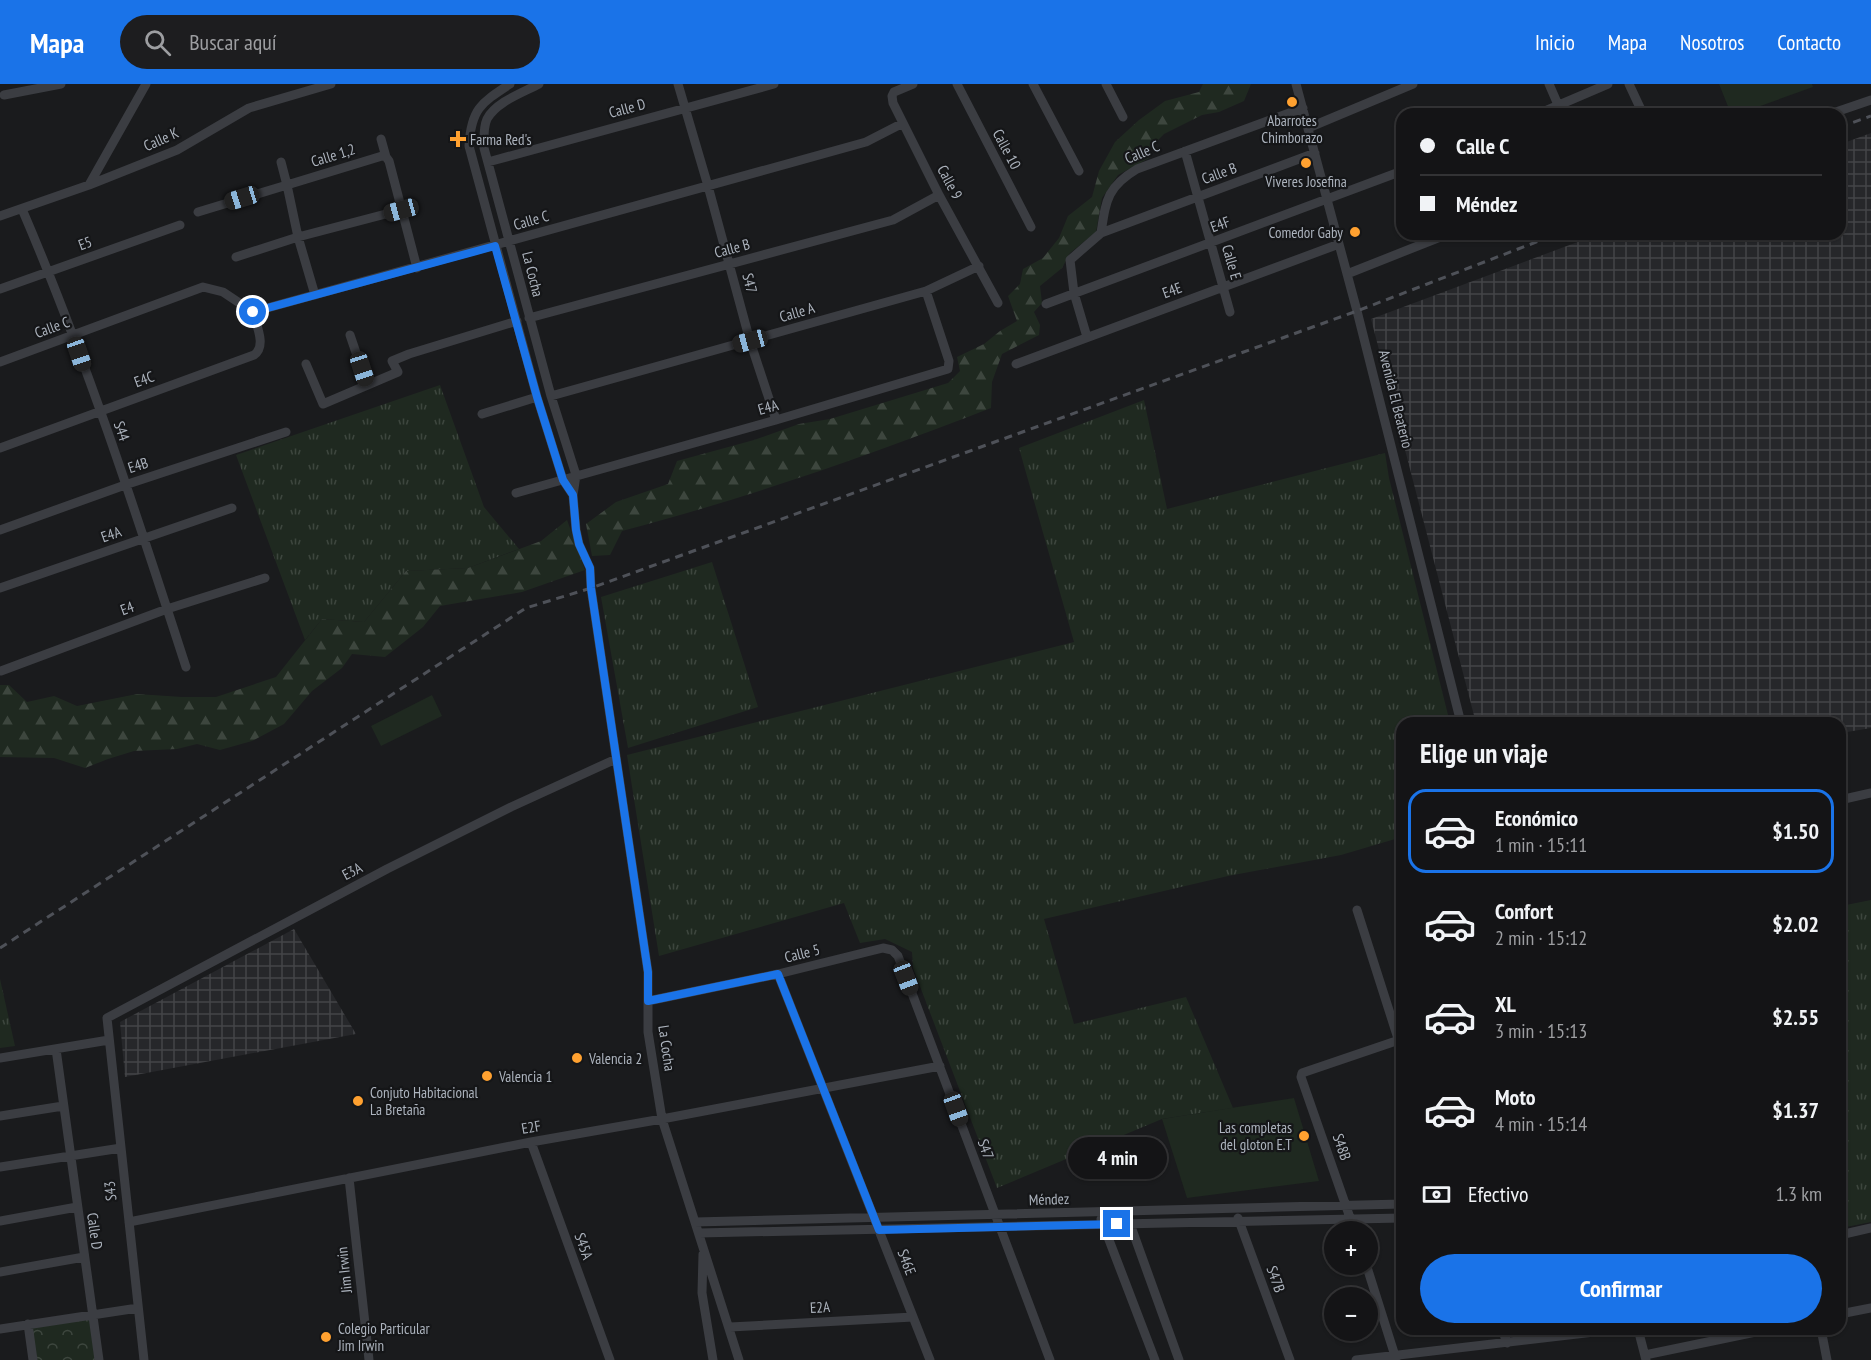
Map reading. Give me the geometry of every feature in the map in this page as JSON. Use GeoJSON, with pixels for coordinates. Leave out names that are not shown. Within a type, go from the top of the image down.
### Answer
{"type":"FeatureCollection","features":[{"type":"Feature","properties":{"kind":"street"},"geometry":{"type":"LineString","coordinates":[[4,95],[61,84]]}},
{"type":"Feature","properties":{"kind":"street"},"geometry":{"type":"LineString","coordinates":[[89,185],[146,84]]}},
{"type":"Feature","properties":{"kind":"street","name":"Calle K"},"geometry":{"type":"LineString","coordinates":[[0,216],[89,185],[177,150],[249,108],[331,84]]}},
{"type":"Feature","properties":{"kind":"street","name":"La Cocha"},"geometry":{"type":"LineString","coordinates":[[510,84],[478,109],[471,124],[469,146],[537,397],[563,480],[573,495]]}},
{"type":"Feature","properties":{"kind":"street","name":"La Cocha"},"geometry":{"type":"LineString","coordinates":[[539,84],[500,106],[487,119],[484,140],[529,318],[576,475],[573,495],[579,544],[588,560],[648,972],[648,1032],[662,1119],[740,1360]]}},
{"type":"Feature","properties":{"kind":"street","name":"S47"},"geometry":{"type":"LineString","coordinates":[[678,84],[750,341],[776,420]]}},
{"type":"Feature","properties":{"kind":"street","name":"Calle D"},"geometry":{"type":"LineString","coordinates":[[488,162],[774,84]]}},
{"type":"Feature","properties":{"kind":"street","name":"Calle 9"},"geometry":{"type":"LineString","coordinates":[[913,84],[894,92],[892,96],[939,195],[998,303]]}},
{"type":"Feature","properties":{"kind":"street","name":"Calle 10"},"geometry":{"type":"LineString","coordinates":[[957,84],[1031,227]]}},
{"type":"Feature","properties":{"kind":"street"},"geometry":{"type":"LineString","coordinates":[[1033,84],[1079,171]]}},
{"type":"Feature","properties":{"kind":"street"},"geometry":{"type":"LineString","coordinates":[[1106,84],[1123,117]]}},
{"type":"Feature","properties":{"kind":"street","name":"Avenida El Beaterio"},"geometry":{"type":"LineString","coordinates":[[1296,84],[1347,274],[1459,717]]}},
{"type":"Feature","properties":{"kind":"street"},"geometry":{"type":"LineString","coordinates":[[1308,128],[1413,84]]}},
{"type":"Feature","properties":{"kind":"street"},"geometry":{"type":"LineString","coordinates":[[1549,84],[1559,108]]}},
{"type":"Feature","properties":{"kind":"street"},"geometry":{"type":"LineString","coordinates":[[1564,108],[1608,84]]}},
{"type":"Feature","properties":{"kind":"street"},"geometry":{"type":"LineString","coordinates":[[1629,84],[1640,108]]}},
{"type":"Feature","properties":{"kind":"street"},"geometry":{"type":"LineString","coordinates":[[1846,109],[1871,100]]}},
{"type":"Feature","properties":{"kind":"street","name":"Calle C"},"geometry":{"type":"LineString","coordinates":[[1101,232],[1106,200],[1121,178],[1137,169],[1303,108]]}},
{"type":"Feature","properties":{"kind":"street","name":"Calle C"},"geometry":{"type":"LineString","coordinates":[[0,362],[203,287],[223,292],[253,312],[866,142],[903,123]]}},
{"type":"Feature","properties":{"kind":"street"},"geometry":{"type":"LineString","coordinates":[[381,139],[417,268]]}},
{"type":"Feature","properties":{"kind":"street","name":"Calle E"},"geometry":{"type":"LineString","coordinates":[[1185,152],[1230,312]]}},
{"type":"Feature","properties":{"kind":"street","name":"Calle B"},"geometry":{"type":"LineString","coordinates":[[1101,232],[1315,153]]}},
{"type":"Feature","properties":{"kind":"street","name":"Calle 1,2"},"geometry":{"type":"LineString","coordinates":[[198,212],[382,156],[386,157]]}},
{"type":"Feature","properties":{"kind":"street"},"geometry":{"type":"LineString","coordinates":[[281,162],[298,237],[315,295]]}},
{"type":"Feature","properties":{"kind":"street","name":"E4F"},"geometry":{"type":"LineString","coordinates":[[1046,304],[1328,201],[1396,173]]}},
{"type":"Feature","properties":{"kind":"street","name":"Calle B"},"geometry":{"type":"LineString","coordinates":[[529,318],[893,220],[939,195]]}},
{"type":"Feature","properties":{"kind":"street","name":"S44"},"geometry":{"type":"LineString","coordinates":[[22,209],[49,272],[99,411],[186,667]]}},
{"type":"Feature","properties":{"kind":"street"},"geometry":{"type":"LineString","coordinates":[[236,257],[298,237],[401,210]]}},
{"type":"Feature","properties":{"kind":"street","name":"E5"},"geometry":{"type":"LineString","coordinates":[[0,289],[180,225]]}},
{"type":"Feature","properties":{"kind":"street"},"geometry":{"type":"LineString","coordinates":[[1087,337],[1074,293],[1070,260],[1101,232]]}},
{"type":"Feature","properties":{"kind":"street"},"geometry":{"type":"LineString","coordinates":[[1347,274],[1433,240]]}},
{"type":"Feature","properties":{"kind":"street","name":"E4E"},"geometry":{"type":"LineString","coordinates":[[1016,364],[1339,244]]}},
{"type":"Feature","properties":{"kind":"street","name":"Calle A"},"geometry":{"type":"LineString","coordinates":[[551,396],[926,291],[979,266]]}},
{"type":"Feature","properties":{"kind":"street","name":"E4A"},"geometry":{"type":"LineString","coordinates":[[516,493],[948,369],[949,361],[926,291]]}},
{"type":"Feature","properties":{"kind":"street","name":"E4C"},"geometry":{"type":"LineString","coordinates":[[0,448],[254,355],[259,351],[261,345],[253,312]]}},
{"type":"Feature","properties":{"kind":"street"},"geometry":{"type":"LineString","coordinates":[[306,364],[324,404],[398,372],[392,361],[517,321]]}},
{"type":"Feature","properties":{"kind":"street"},"geometry":{"type":"LineString","coordinates":[[350,335],[367,385]]}},
{"type":"Feature","properties":{"kind":"street"},"geometry":{"type":"LineString","coordinates":[[482,414],[537,397]]}},
{"type":"Feature","properties":{"kind":"street","name":"E4B"},"geometry":{"type":"LineString","coordinates":[[0,530],[125,485],[286,432]]}},
{"type":"Feature","properties":{"kind":"street","name":"E4A"},"geometry":{"type":"LineString","coordinates":[[0,588],[232,508]]}},
{"type":"Feature","properties":{"kind":"street","name":"E4"},"geometry":{"type":"LineString","coordinates":[[1,671],[167,609],[266,578]]}},
{"type":"Feature","properties":{"kind":"street","name":"E3A"},"geometry":{"type":"LineString","coordinates":[[106,1018],[387,869],[511,807],[616,759]]}},
{"type":"Feature","properties":{"kind":"street"},"geometry":{"type":"LineString","coordinates":[[1846,799],[1871,793]]}},
{"type":"Feature","properties":{"kind":"street"},"geometry":{"type":"LineString","coordinates":[[1357,910],[1396,1024]]}},
{"type":"Feature","properties":{"kind":"street","name":"Calle 5"},"geometry":{"type":"LineString","coordinates":[[648,1001],[778,974],[883,948],[892,950]]}},
{"type":"Feature","properties":{"kind":"street","name":"S47"},"geometry":{"type":"LineString","coordinates":[[892,950],[898,956],[1050,1360]]}},
{"type":"Feature","properties":{"kind":"street","name":"S46E"},"geometry":{"type":"LineString","coordinates":[[778,974],[930,1360]]}},
{"type":"Feature","properties":{"kind":"street","name":"S43"},"geometry":{"type":"LineString","coordinates":[[106,1018],[144,1360]]}},
{"type":"Feature","properties":{"kind":"street"},"geometry":{"type":"LineString","coordinates":[[0,1058],[109,1040]]}},
{"type":"Feature","properties":{"kind":"street","name":"S48B"},"geometry":{"type":"LineString","coordinates":[[1351,1219],[1301,1077],[1302,1073],[1396,1041]]}},
{"type":"Feature","properties":{"kind":"street","name":"Calle D"},"geometry":{"type":"LineString","coordinates":[[56,1049],[99,1360]]}},
{"type":"Feature","properties":{"kind":"street","name":"E2F"},"geometry":{"type":"LineString","coordinates":[[129,1222],[531,1142],[940,1066]]}},
{"type":"Feature","properties":{"kind":"street"},"geometry":{"type":"LineString","coordinates":[[0,1116],[63,1106]]}},
{"type":"Feature","properties":{"kind":"street","name":"S45A"},"geometry":{"type":"LineString","coordinates":[[531,1142],[610,1360]]}},
{"type":"Feature","properties":{"kind":"street"},"geometry":{"type":"LineString","coordinates":[[0,1167],[121,1148]]}},
{"type":"Feature","properties":{"kind":"street","name":"Jim Irwin"},"geometry":{"type":"LineString","coordinates":[[350,1178],[369,1360]]}},
{"type":"Feature","properties":{"kind":"street","name":"Méndez"},"geometry":{"type":"LineString","coordinates":[[695,1222],[1396,1204]]}},
{"type":"Feature","properties":{"kind":"street"},"geometry":{"type":"LineString","coordinates":[[0,1221],[77,1208]]}},
{"type":"Feature","properties":{"kind":"street","name":"S47B"},"geometry":{"type":"LineString","coordinates":[[1234,1208],[1290,1360]]}},
{"type":"Feature","properties":{"kind":"street"},"geometry":{"type":"LineString","coordinates":[[1126,1211],[1179,1360]]}},
{"type":"Feature","properties":{"kind":"street"},"geometry":{"type":"LineString","coordinates":[[1098,1212],[1155,1360]]}},
{"type":"Feature","properties":{"kind":"street","name":"Méndez"},"geometry":{"type":"LineString","coordinates":[[699,1233],[1396,1218]]}},
{"type":"Feature","properties":{"kind":"street"},"geometry":{"type":"LineString","coordinates":[[1846,1234],[1871,1228]]}},
{"type":"Feature","properties":{"kind":"street","name":"La Cocha"},"geometry":{"type":"LineString","coordinates":[[703,1246],[702,1293],[713,1360]]}},
{"type":"Feature","properties":{"kind":"street"},"geometry":{"type":"LineString","coordinates":[[0,1272],[84,1257]]}},
{"type":"Feature","properties":{"kind":"street"},"geometry":{"type":"LineString","coordinates":[[1370,1275],[1396,1358]]}},
{"type":"Feature","properties":{"kind":"street"},"geometry":{"type":"LineString","coordinates":[[0,1329],[138,1308]]}},
{"type":"Feature","properties":{"kind":"street"},"geometry":{"type":"LineString","coordinates":[[1846,1313],[1871,1308]]}},
{"type":"Feature","properties":{"kind":"street","name":"E2A"},"geometry":{"type":"LineString","coordinates":[[730,1327],[913,1317]]}},
{"type":"Feature","properties":{"kind":"street"},"geometry":{"type":"LineString","coordinates":[[28,1324],[33,1360]]}},
{"type":"Feature","properties":{"kind":"street"},"geometry":{"type":"LineString","coordinates":[[1504,1335],[1507,1343]]}},
{"type":"Feature","properties":{"kind":"street"},"geometry":{"type":"LineString","coordinates":[[1356,1360],[1396,1358],[1572,1335]]}},
{"type":"Feature","properties":{"kind":"street"},"geometry":{"type":"LineString","coordinates":[[1640,1335],[1646,1358],[1744,1335]]}},
{"type":"Feature","properties":{"kind":"street"},"geometry":{"type":"LineString","coordinates":[[1822,1335],[1827,1360]]}},
{"type":"Feature","properties":{"kind":"shaded area"},"geometry":{"type":"Polygon","coordinates":[[[1871,133],[1871,728],[1846,732],[1846,717],[1474,717],[1371,319],[1583,240],[1846,240],[1846,142],[1871,133]]]}},
{"type":"Feature","properties":{"kind":"shaded area"},"geometry":{"type":"Polygon","coordinates":[[[294,929],[356,1034],[125,1077],[120,1022],[294,929]]]}},
{"type":"Feature","properties":{"kind":"green space"},"geometry":{"type":"Polygon","coordinates":[[[1203,84],[1251,84],[1244,101],[1219,112],[1202,115],[1164,134],[1150,148],[1151,157],[1118,175],[1102,198],[1096,232],[1070,253],[1062,268],[1040,286],[1042,303],[1034,312],[1040,325],[1039,335],[1002,354],[992,382],[991,408],[808,475],[622,531],[610,555],[592,556],[586,524],[616,502],[668,484],[677,461],[754,440],[799,424],[830,419],[948,383],[960,371],[957,357],[984,344],[1017,321],[1008,296],[1020,284],[1023,269],[1043,258],[1059,238],[1068,216],[1092,197],[1099,171],[1115,142],[1165,101],[1199,92],[1203,84]]]}},
{"type":"Feature","properties":{"kind":"green space"},"geometry":{"type":"Polygon","coordinates":[[[1719,84],[1812,84],[1813,87],[1755,108],[1729,108],[1719,84]]]}},
{"type":"Feature","properties":{"kind":"green space"},"geometry":{"type":"Polygon","coordinates":[[[440,385],[484,507],[519,549],[468,568],[406,571],[364,622],[322,619],[305,640],[236,455],[440,385]]]}},
{"type":"Feature","properties":{"kind":"green space"},"geometry":{"type":"Polygon","coordinates":[[[1144,400],[1167,509],[1385,453],[1389,478],[1449,717],[1396,717],[1396,839],[1341,855],[1228,876],[1044,919],[1074,1024],[1186,997],[1233,1108],[1162,1119],[997,1188],[913,968],[912,952],[885,939],[860,943],[844,903],[659,956],[627,755],[1074,642],[1019,448],[1144,400]]]}},
{"type":"Feature","properties":{"kind":"green space"},"geometry":{"type":"Polygon","coordinates":[[[567,520],[585,570],[522,592],[440,606],[423,627],[385,657],[352,654],[342,668],[312,691],[284,724],[252,741],[220,750],[197,744],[177,749],[134,751],[85,768],[54,758],[0,757],[0,685],[9,685],[27,702],[54,696],[77,706],[137,694],[216,697],[276,677],[322,619],[364,622],[406,571],[468,568],[541,541],[567,520]]]}},
{"type":"Feature","properties":{"kind":"green space"},"geometry":{"type":"Polygon","coordinates":[[[712,562],[758,707],[628,748],[601,597],[712,562]]]}},
{"type":"Feature","properties":{"kind":"green space"},"geometry":{"type":"Polygon","coordinates":[[[432,695],[442,716],[381,746],[371,726],[432,695]]]}},
{"type":"Feature","properties":{"kind":"green space"},"geometry":{"type":"Polygon","coordinates":[[[1871,900],[1871,1222],[1846,1227],[1846,905],[1871,900]]]}},
{"type":"Feature","properties":{"kind":"green space"},"geometry":{"type":"Polygon","coordinates":[[[0,979],[15,1046],[0,1048],[0,979]]]}},
{"type":"Feature","properties":{"kind":"green space"},"geometry":{"type":"Polygon","coordinates":[[[1294,1098],[1319,1181],[1187,1198],[1162,1119],[1294,1098]]]}},
{"type":"Feature","properties":{"kind":"green space"},"geometry":{"type":"Polygon","coordinates":[[[89,1317],[95,1360],[36,1360],[31,1326],[89,1317]]]}},
{"type":"Feature","properties":{"kind":"railway"},"geometry":{"type":"LineString","coordinates":[[1846,125],[1871,116]]}},
{"type":"Feature","properties":{"kind":"railway"},"geometry":{"type":"LineString","coordinates":[[0,948],[526,608],[591,588],[1357,311],[1541,240]]}},
{"type":"Feature","properties":{"kind":"place","name":"Abarrotes Chimborazo"},"geometry":{"type":"Point","coordinates":[1292,102]}},
{"type":"Feature","properties":{"kind":"place","name":"Farma Red's"},"geometry":{"type":"Point","coordinates":[458,139]}},
{"type":"Feature","properties":{"kind":"place","name":"Viveres Josefina"},"geometry":{"type":"Point","coordinates":[1306,163]}},
{"type":"Feature","properties":{"kind":"place","name":"Comedor Gaby"},"geometry":{"type":"Point","coordinates":[1355,232]}},
{"type":"Feature","properties":{"kind":"place","name":"Valencia 2"},"geometry":{"type":"Point","coordinates":[577,1058]}},
{"type":"Feature","properties":{"kind":"place","name":"Valencia 1"},"geometry":{"type":"Point","coordinates":[487,1076]}},
{"type":"Feature","properties":{"kind":"place","name":"Conjuto Habitacional La Bretaña"},"geometry":{"type":"Point","coordinates":[358,1101]}},
{"type":"Feature","properties":{"kind":"place","name":"Las completas del gloton E.T"},"geometry":{"type":"Point","coordinates":[1304,1136]}},
{"type":"Feature","properties":{"kind":"place","name":"Colegio Particular Jim Irwin"},"geometry":{"type":"Point","coordinates":[326,1337]}},
{"type":"Feature","properties":{"kind":"route"},"geometry":{"type":"LineString","coordinates":[[253,312],[495,246],[537,397],[563,480],[573,495],[579,544],[590,568],[591,588],[648,972],[648,1001],[778,974],[879,1230],[1117,1224]]}}]}
